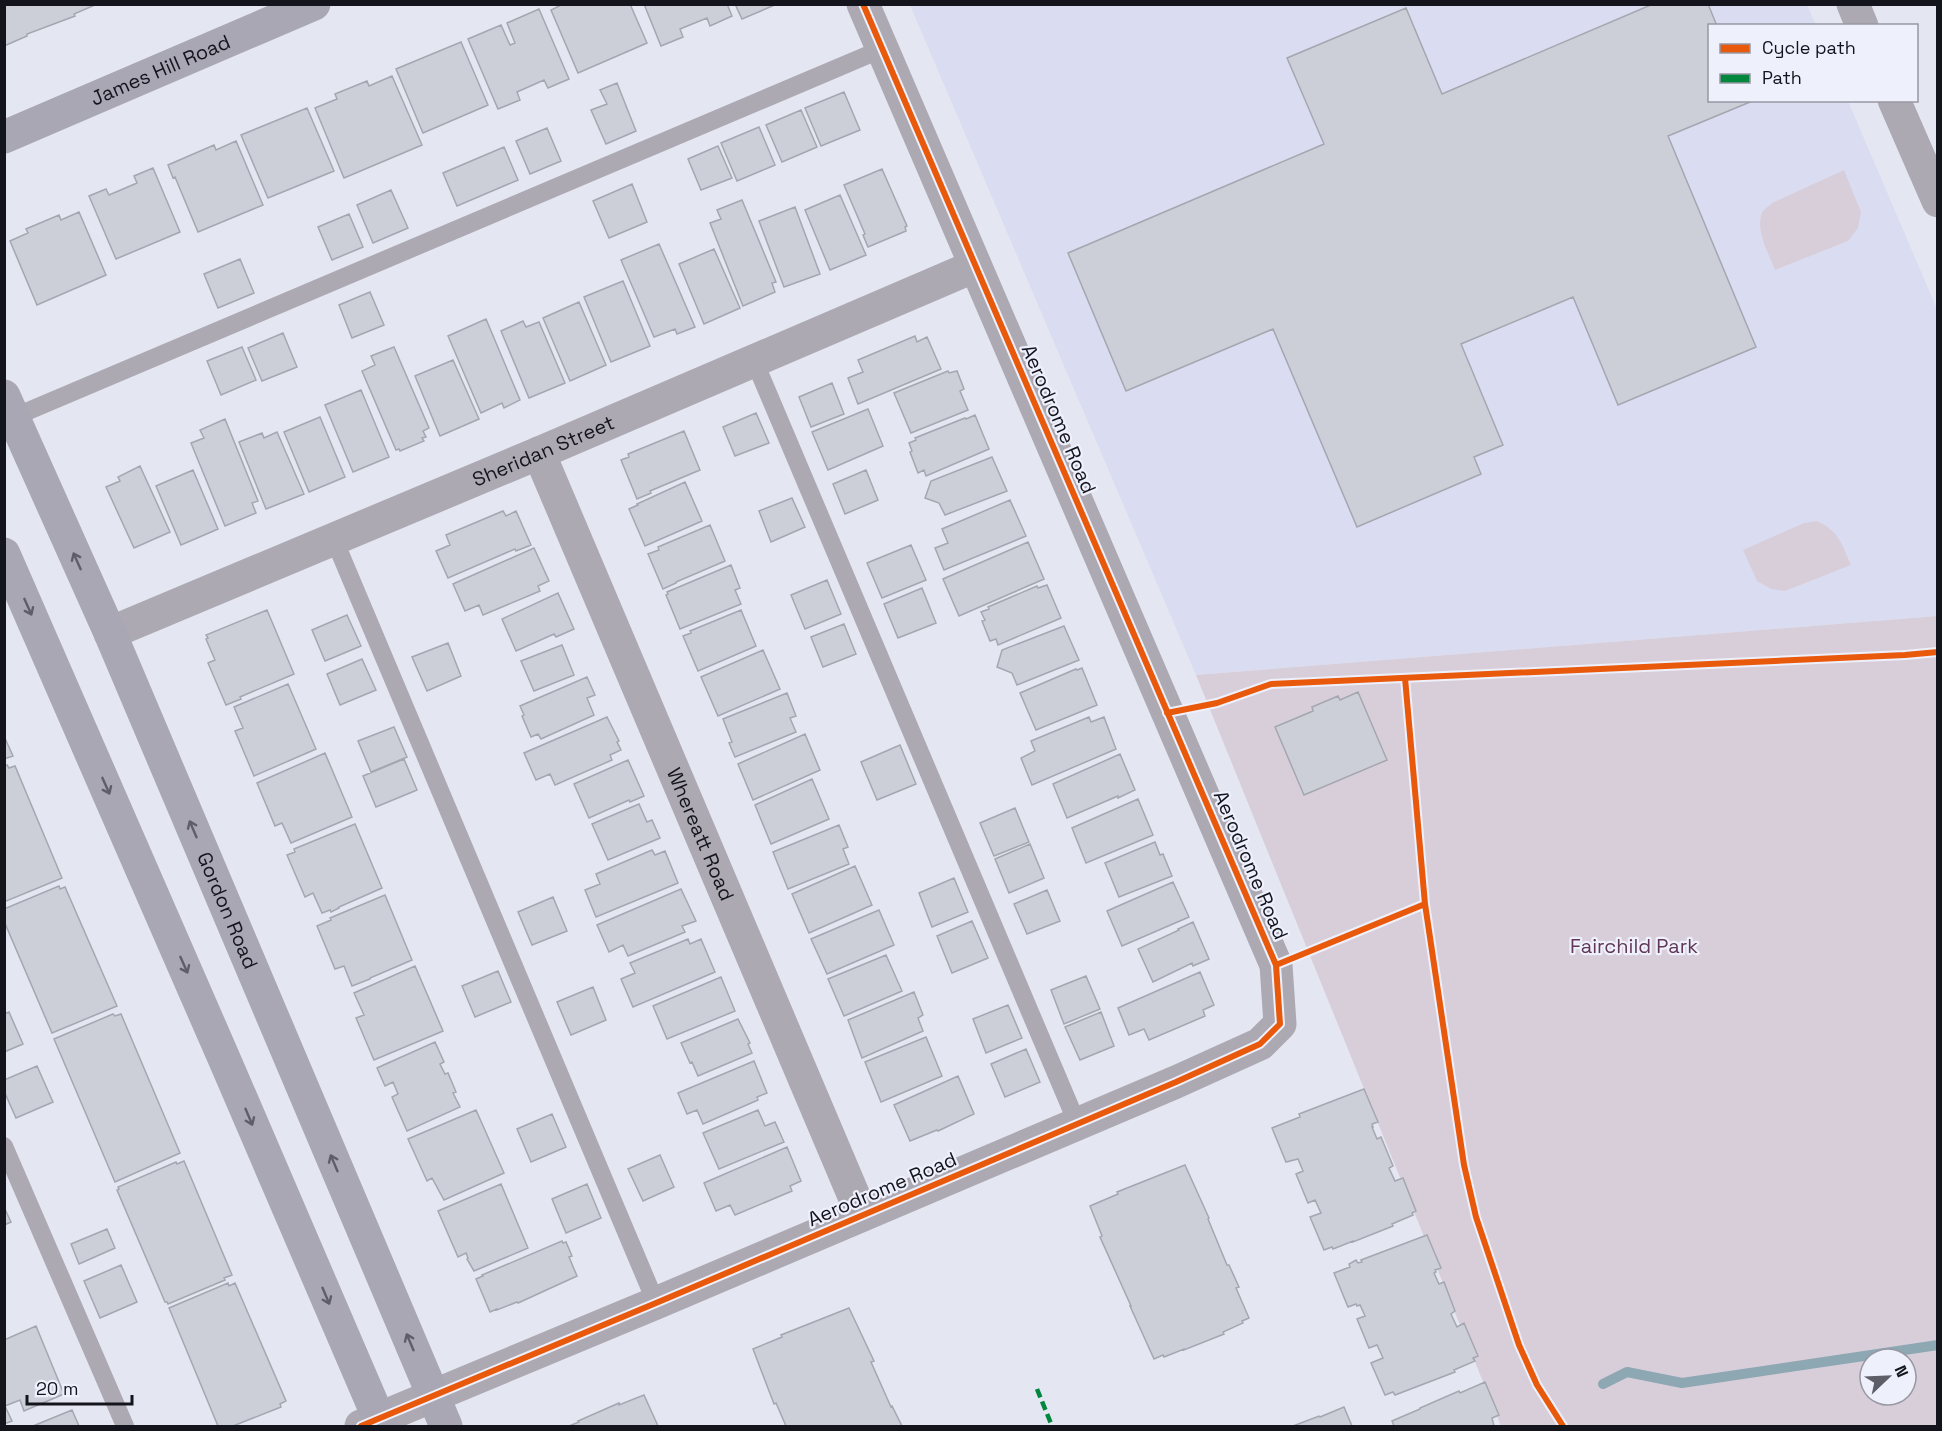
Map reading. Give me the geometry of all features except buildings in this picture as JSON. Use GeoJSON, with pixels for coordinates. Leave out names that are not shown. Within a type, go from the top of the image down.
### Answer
{"type":"FeatureCollection","features":[{"type":"Feature","properties":{"kind":"main road","name":"James Hill Road"},"geometry":{"type":"LineString","coordinates":[[4,137],[314,4]]}},
{"type":"Feature","properties":{"kind":"main road","name":"Gordon Road"},"geometry":{"type":"LineString","coordinates":[[9,406],[110,633],[446,1426]]}},
{"type":"Feature","properties":{"kind":"main road"},"geometry":{"type":"LineString","coordinates":[[4,554],[226,1063],[374,1424]]}},
{"type":"Feature","properties":{"kind":"street","name":"Aerodrome Road"},"geometry":{"type":"LineString","coordinates":[[374,1424],[433,1396],[1176,1082],[1260,1044],[1280,1024],[1276,965],[862,4]]}},
{"type":"Feature","properties":{"kind":"street"},"geometry":{"type":"LineString","coordinates":[[1853,4],[1861,24]]}},
{"type":"Feature","properties":{"kind":"street"},"geometry":{"type":"LineString","coordinates":[[1895,102],[1938,201]]}},
{"type":"Feature","properties":{"kind":"street","name":"Sheridan Street"},"geometry":{"type":"LineString","coordinates":[[110,633],[539,453],[975,266]]}},
{"type":"Feature","properties":{"kind":"street","name":"Whereatt Road"},"geometry":{"type":"LineString","coordinates":[[539,453],[862,1215]]}},
{"type":"Feature","properties":{"kind":"lane"},"geometry":{"type":"LineString","coordinates":[[9,406],[882,50]]}},
{"type":"Feature","properties":{"kind":"lane"},"geometry":{"type":"LineString","coordinates":[[754,360],[1077,1123]]}},
{"type":"Feature","properties":{"kind":"lane"},"geometry":{"type":"LineString","coordinates":[[334,539],[656,1303]]}},
{"type":"Feature","properties":{"kind":"lane"},"geometry":{"type":"LineString","coordinates":[[4,1146],[125,1426]]}},
{"type":"Feature","properties":{"kind":"shaded area"},"geometry":{"type":"Polygon","coordinates":[[[910,5],[1807,5],[1816,24],[1708,24],[1708,102],[1848,102],[1937,309],[1937,616],[1196,675],[910,5]]]}},
{"type":"Feature","properties":{"kind":"green space"},"geometry":{"type":"Polygon","coordinates":[[[1844,170],[1861,212],[1858,228],[1848,241],[1775,270],[1761,235],[1760,220],[1763,212],[1772,203],[1844,170]]]}},
{"type":"Feature","properties":{"kind":"green space"},"geometry":{"type":"Polygon","coordinates":[[[1817,521],[1835,534],[1851,565],[1785,591],[1771,589],[1757,581],[1743,550],[1804,523],[1817,521]]]}},
{"type":"Feature","properties":{"kind":"green space","name":"Fairchild Park"},"geometry":{"type":"Polygon","coordinates":[[[1937,616],[1937,1426],[1501,1426],[1196,675],[1937,616]]]}},
{"type":"Feature","properties":{"kind":"waterway"},"geometry":{"type":"LineString","coordinates":[[1603,1384],[1627,1372],[1682,1383],[1938,1345]]}},
{"type":"Feature","properties":{"kind":"marked path"},"geometry":{"type":"LineString","coordinates":[[1037,1389],[1052,1426]]}},
{"type":"Feature","properties":{"kind":"cycle path"},"geometry":{"type":"LineString","coordinates":[[361,1426],[1176,1082],[1260,1044],[1280,1024],[1276,965],[863,4]]}},
{"type":"Feature","properties":{"kind":"cycle path"},"geometry":{"type":"LineString","coordinates":[[1167,713],[1217,703],[1271,684],[1938,652]]}},
{"type":"Feature","properties":{"kind":"cycle path"},"geometry":{"type":"LineString","coordinates":[[1405,678],[1425,904],[1464,1165],[1476,1217],[1519,1345],[1537,1385],[1563,1426]]}},
{"type":"Feature","properties":{"kind":"cycle path"},"geometry":{"type":"LineString","coordinates":[[1276,965],[1425,904]]}}]}
